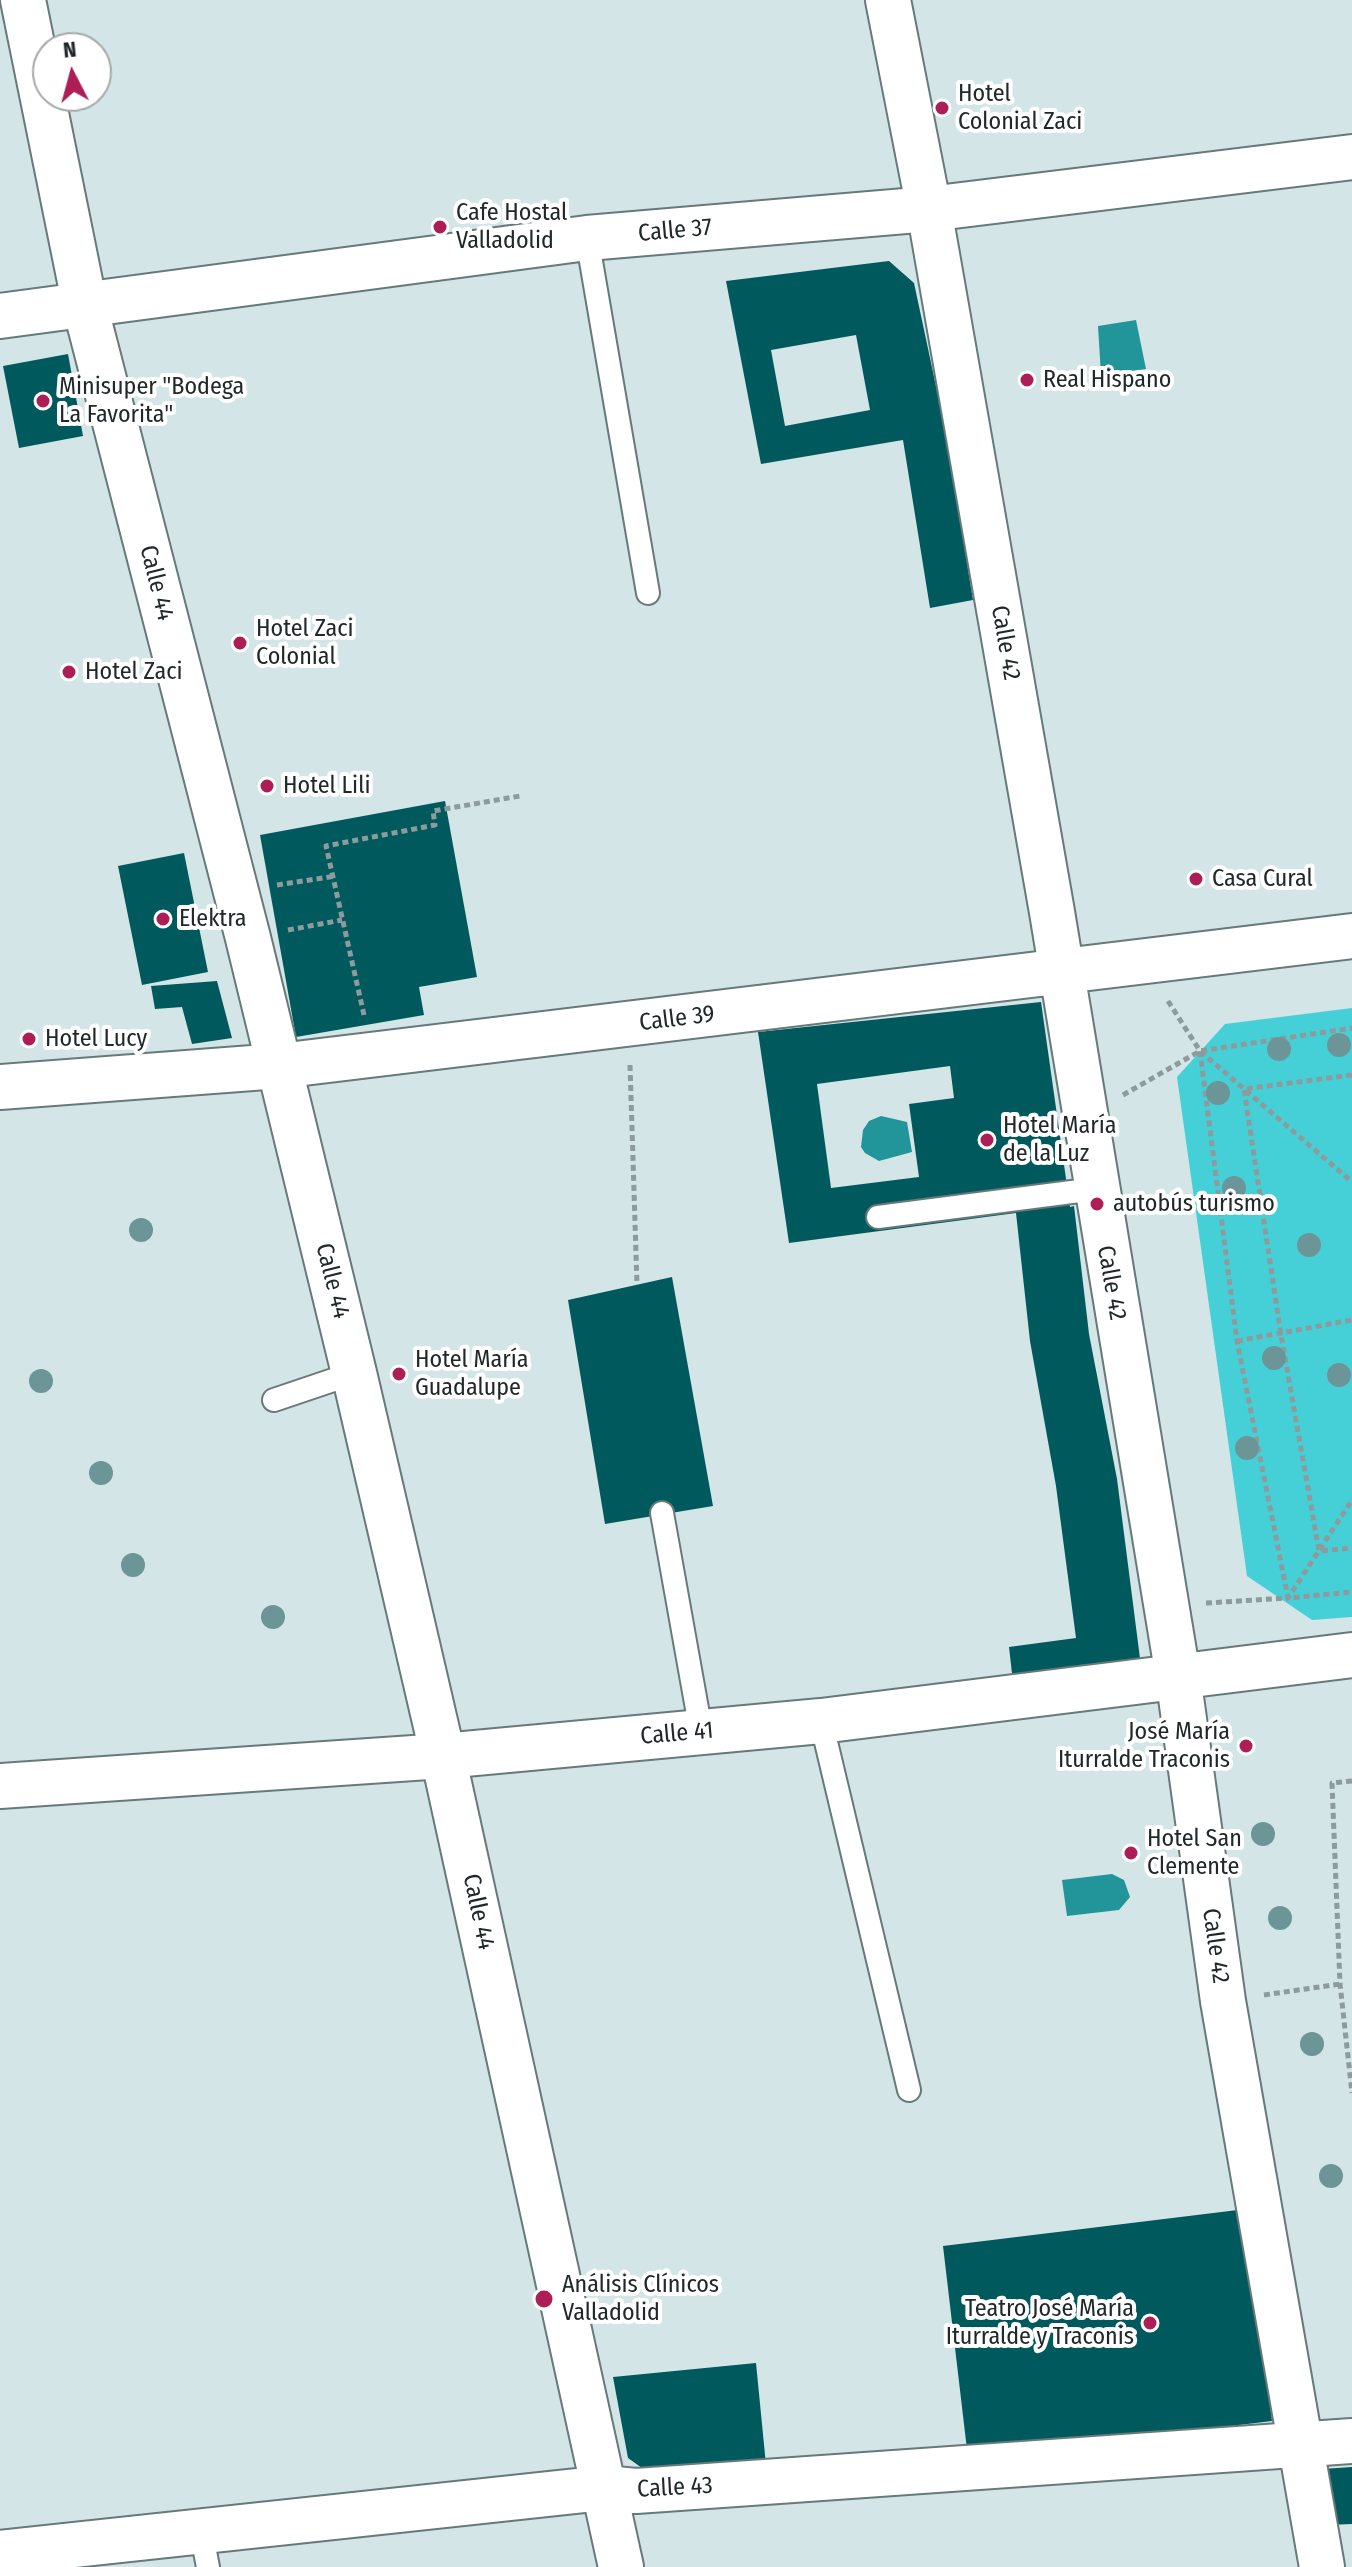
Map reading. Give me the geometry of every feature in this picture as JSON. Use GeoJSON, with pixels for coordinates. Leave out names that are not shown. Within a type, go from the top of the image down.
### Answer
{"type":"FeatureCollection","features":[{"type":"Feature","properties":{"kind":"street","name":"Calle 44"},"geometry":{"type":"LineString","coordinates":[[23,0],[85,306],[248,938],[354,1373],[443,1756],[621,2567]]}},
{"type":"Feature","properties":{"kind":"street","name":"Calle 42"},"geometry":{"type":"LineString","coordinates":[[888,0],[929,209],[1060,971],[1167,1606],[1223,2001],[1322,2567]]}},
{"type":"Feature","properties":{"kind":"street","name":"Calle 37"},"geometry":{"type":"LineString","coordinates":[[0,316],[587,238],[929,209],[1352,157]]}},
{"type":"Feature","properties":{"kind":"street","name":"Calle 39"},"geometry":{"type":"LineString","coordinates":[[0,1087],[279,1066],[1060,971],[1144,964],[1352,936]]}},
{"type":"Feature","properties":{"kind":"street","name":"Calle 41"},"geometry":{"type":"LineString","coordinates":[[0,1786],[443,1756],[821,1721],[1352,1655]]}},
{"type":"Feature","properties":{"kind":"street","name":"Calle 43"},"geometry":{"type":"LineString","coordinates":[[0,2553],[205,2549],[604,2488],[636,2491],[1352,2441]]}},
{"type":"Feature","properties":{"kind":"lane"},"geometry":{"type":"LineString","coordinates":[[587,238],[648,593]]}},
{"type":"Feature","properties":{"kind":"lane"},"geometry":{"type":"LineString","coordinates":[[878,1217],[1095,1189]]}},
{"type":"Feature","properties":{"kind":"lane"},"geometry":{"type":"LineString","coordinates":[[274,1400],[354,1373]]}},
{"type":"Feature","properties":{"kind":"lane"},"geometry":{"type":"LineString","coordinates":[[662,1513],[701,1731]]}},
{"type":"Feature","properties":{"kind":"lane"},"geometry":{"type":"LineString","coordinates":[[821,1721],[909,2090]]}},
{"type":"Feature","properties":{"kind":"path"},"geometry":{"type":"LineString","coordinates":[[373,1055],[342,920],[336,876],[326,846],[435,825],[433,811],[520,796]]}},
{"type":"Feature","properties":{"kind":"path"},"geometry":{"type":"LineString","coordinates":[[236,892],[336,876]]}},
{"type":"Feature","properties":{"kind":"path"},"geometry":{"type":"LineString","coordinates":[[248,938],[342,920]]}},
{"type":"Feature","properties":{"kind":"path"},"geometry":{"type":"LineString","coordinates":[[1144,964],[1200,1051],[1352,1182]]}},
{"type":"Feature","properties":{"kind":"path"},"geometry":{"type":"LineString","coordinates":[[629,1024],[637,1285]]}},
{"type":"Feature","properties":{"kind":"path"},"geometry":{"type":"LineString","coordinates":[[1084,1117],[1200,1051],[1352,1028]]}},
{"type":"Feature","properties":{"kind":"path"},"geometry":{"type":"LineString","coordinates":[[1200,1051],[1237,1341],[1288,1598]]}},
{"type":"Feature","properties":{"kind":"path"},"geometry":{"type":"LineString","coordinates":[[1244,1089],[1352,1075]]}},
{"type":"Feature","properties":{"kind":"path"},"geometry":{"type":"LineString","coordinates":[[1244,1089],[1281,1335],[1319,1551]]}},
{"type":"Feature","properties":{"kind":"path"},"geometry":{"type":"LineString","coordinates":[[1237,1341],[1352,1320]]}},
{"type":"Feature","properties":{"kind":"path"},"geometry":{"type":"LineString","coordinates":[[1288,1598],[1352,1500]]}},
{"type":"Feature","properties":{"kind":"path"},"geometry":{"type":"LineString","coordinates":[[1319,1551],[1352,1548]]}},
{"type":"Feature","properties":{"kind":"path"},"geometry":{"type":"LineString","coordinates":[[1167,1606],[1352,1592]]}},
{"type":"Feature","properties":{"kind":"path"},"geometry":{"type":"LineString","coordinates":[[1352,1781],[1332,1783],[1340,1984],[1352,2093]]}},
{"type":"Feature","properties":{"kind":"path"},"geometry":{"type":"LineString","coordinates":[[1223,2001],[1340,1984]]}},
{"type":"Feature","properties":{"kind":"shaded area"},"geometry":{"type":"Polygon","coordinates":[[[1136,320],[1146,369],[1101,375],[1098,326],[1136,320]]]}},
{"type":"Feature","properties":{"kind":"shaded area"},"geometry":{"type":"Polygon","coordinates":[[[1352,1008],[1352,1617],[1312,1620],[1247,1576],[1177,1077],[1225,1024],[1352,1008]]]}},
{"type":"Feature","properties":{"kind":"shaded area"},"geometry":{"type":"Polygon","coordinates":[[[881,1116],[907,1122],[912,1152],[879,1161],[865,1153],[861,1147],[863,1130],[869,1121],[881,1116]]]}},
{"type":"Feature","properties":{"kind":"shaded area"},"geometry":{"type":"Polygon","coordinates":[[[1112,1874],[1124,1880],[1130,1897],[1119,1910],[1067,1916],[1062,1880],[1112,1874]]]}},
{"type":"Feature","properties":{"kind":"building"},"geometry":{"type":"Polygon","coordinates":[[[889,261],[914,283],[946,433],[973,600],[930,608],[903,440],[761,464],[726,281],[889,261]],[[856,335],[771,350],[785,426],[870,410],[856,335]]]}},
{"type":"Feature","properties":{"kind":"building","name":"Minisuper \"Bodega La Favorita\""},"geometry":{"type":"Polygon","coordinates":[[[68,354],[83,436],[19,448],[3,366],[68,354]]]}},
{"type":"Feature","properties":{"kind":"building"},"geometry":{"type":"Polygon","coordinates":[[[445,801],[477,977],[419,987],[424,1015],[296,1037],[260,835],[445,801]]]}},
{"type":"Feature","properties":{"kind":"building","name":"Elektra"},"geometry":{"type":"Polygon","coordinates":[[[184,853],[208,972],[142,985],[118,866],[184,853]]]}},
{"type":"Feature","properties":{"kind":"building"},"geometry":{"type":"Polygon","coordinates":[[[217,981],[232,1038],[192,1044],[182,1007],[155,1009],[151,986],[217,981]]]}},
{"type":"Feature","properties":{"kind":"building","name":"Hotel María de la Luz"},"geometry":{"type":"Polygon","coordinates":[[[1041,1002],[1070,1207],[1074,1206],[1089,1334],[1117,1479],[1142,1674],[1014,1691],[1009,1647],[1076,1638],[1056,1486],[1030,1341],[1016,1213],[789,1243],[758,1032],[1041,1002]],[[950,1066],[817,1084],[831,1188],[919,1177],[909,1104],[954,1098],[950,1066]]]}},
{"type":"Feature","properties":{"kind":"building"},"geometry":{"type":"Polygon","coordinates":[[[672,1277],[713,1506],[605,1524],[568,1300],[672,1277]]]}},
{"type":"Feature","properties":{"kind":"building"},"geometry":{"type":"Polygon","coordinates":[[[1246,2209],[1272,2421],[968,2458],[943,2246],[1246,2209]]]}},
{"type":"Feature","properties":{"kind":"building"},"geometry":{"type":"Polygon","coordinates":[[[756,2363],[766,2465],[649,2473],[628,2458],[613,2377],[756,2363]]]}},
{"type":"Feature","properties":{"kind":"building"},"geometry":{"type":"Polygon","coordinates":[[[1352,2467],[1352,2524],[1328,2525],[1322,2469],[1352,2467]]]}},
{"type":"Feature","properties":{"kind":"place","name":"Hotel Colonial Zaci"},"geometry":{"type":"Point","coordinates":[942,108]}},
{"type":"Feature","properties":{"kind":"place","name":"Cafe Hostal Valladolid"},"geometry":{"type":"Point","coordinates":[440,227]}},
{"type":"Feature","properties":{"kind":"place","name":"Real Hispano"},"geometry":{"type":"Point","coordinates":[1027,380]}},
{"type":"Feature","properties":{"kind":"place","name":"Minisuper \"Bodega La Favorita\""},"geometry":{"type":"Point","coordinates":[43,401]}},
{"type":"Feature","properties":{"kind":"place","name":"Hotel Zaci Colonial"},"geometry":{"type":"Point","coordinates":[240,643]}},
{"type":"Feature","properties":{"kind":"place","name":"Hotel Zaci"},"geometry":{"type":"Point","coordinates":[69,672]}},
{"type":"Feature","properties":{"kind":"place","name":"Hotel Lili"},"geometry":{"type":"Point","coordinates":[267,786]}},
{"type":"Feature","properties":{"kind":"place","name":"Casa Cural"},"geometry":{"type":"Point","coordinates":[1196,879]}},
{"type":"Feature","properties":{"kind":"place","name":"Elektra"},"geometry":{"type":"Point","coordinates":[163,919]}},
{"type":"Feature","properties":{"kind":"place","name":"Hotel Lucy"},"geometry":{"type":"Point","coordinates":[29,1039]}},
{"type":"Feature","properties":{"kind":"place","name":"Hotel María de la Luz"},"geometry":{"type":"Point","coordinates":[987,1140]}},
{"type":"Feature","properties":{"kind":"place","name":"autobús turismo"},"geometry":{"type":"Point","coordinates":[1097,1204]}},
{"type":"Feature","properties":{"kind":"place","name":"Hotel María Guadalupe"},"geometry":{"type":"Point","coordinates":[399,1374]}},
{"type":"Feature","properties":{"kind":"place","name":"José María Iturralde Traconis"},"geometry":{"type":"Point","coordinates":[1246,1746]}},
{"type":"Feature","properties":{"kind":"place","name":"Hotel San Clemente"},"geometry":{"type":"Point","coordinates":[1131,1853]}},
{"type":"Feature","properties":{"kind":"place","name":"Análisis Clínicos Valladolid"},"geometry":{"type":"Point","coordinates":[544,2299]}},
{"type":"Feature","properties":{"kind":"place","name":"Teatro José María Iturralde y Traconis"},"geometry":{"type":"Point","coordinates":[1150,2323]}}]}
